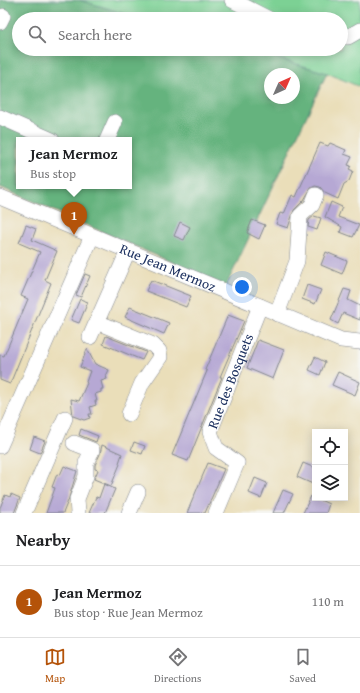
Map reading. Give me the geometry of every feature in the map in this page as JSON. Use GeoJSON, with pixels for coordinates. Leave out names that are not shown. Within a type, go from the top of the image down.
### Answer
{"type":"FeatureCollection","features":[{"type":"Feature","properties":{"kind":"street"},"geometry":{"type":"LineString","coordinates":[[232,0],[255,12]]}},
{"type":"Feature","properties":{"kind":"street"},"geometry":{"type":"LineString","coordinates":[[348,37],[360,30]]}},
{"type":"Feature","properties":{"kind":"street"},"geometry":{"type":"LineString","coordinates":[[0,118],[45,137]]}},
{"type":"Feature","properties":{"kind":"street"},"geometry":{"type":"LineString","coordinates":[[108,137],[115,122]]}},
{"type":"Feature","properties":{"kind":"street"},"geometry":{"type":"LineString","coordinates":[[277,314],[297,261],[300,216],[312,205],[316,195]]}},
{"type":"Feature","properties":{"kind":"street","name":"Rue Jean Mermoz"},"geometry":{"type":"LineString","coordinates":[[0,197],[341,340],[360,342]]}},
{"type":"Feature","properties":{"kind":"street"},"geometry":{"type":"LineString","coordinates":[[0,446],[92,236]]}},
{"type":"Feature","properties":{"kind":"street"},"geometry":{"type":"LineString","coordinates":[[90,337],[128,251]]}},
{"type":"Feature","properties":{"kind":"street","name":"Rue des Bosquets"},"geometry":{"type":"LineString","coordinates":[[216,513],[237,463],[216,448],[210,432],[260,306]]}},
{"type":"Feature","properties":{"kind":"street"},"geometry":{"type":"LineString","coordinates":[[97,322],[153,345],[159,351],[160,357],[142,383],[129,414]]}},
{"type":"Feature","properties":{"kind":"street"},"geometry":{"type":"LineString","coordinates":[[24,513],[65,418]]}},
{"type":"Feature","properties":{"kind":"street"},"geometry":{"type":"LineString","coordinates":[[74,443],[92,450],[86,463],[86,476],[78,499],[78,513]]}},
{"type":"Feature","properties":{"kind":"street"},"geometry":{"type":"LineString","coordinates":[[129,513],[138,492]]}},
{"type":"Feature","properties":{"kind":"green space"},"geometry":{"type":"Polygon","coordinates":[[[0,0],[79,0],[119,12],[12,12],[12,56],[269,56],[327,73],[226,286],[0,187],[0,0]]]}},
{"type":"Feature","properties":{"kind":"green space"},"geometry":{"type":"Polygon","coordinates":[[[79,0],[360,0],[360,87],[327,73],[269,56],[348,56],[348,12],[119,12],[79,0]]]}},
{"type":"Feature","properties":{"kind":"building"},"geometry":{"type":"Polygon","coordinates":[[[320,143],[328,146],[330,143],[346,150],[344,154],[352,157],[348,165],[351,166],[349,169],[353,171],[349,181],[344,184],[338,199],[325,193],[320,187],[315,186],[311,188],[304,200],[294,210],[288,228],[276,224],[280,213],[284,214],[292,195],[296,197],[320,143]]]}},
{"type":"Feature","properties":{"kind":"building"},"geometry":{"type":"Polygon","coordinates":[[[331,202],[342,207],[338,217],[359,225],[353,237],[340,232],[342,227],[325,217],[331,202]]]}},
{"type":"Feature","properties":{"kind":"building"},"geometry":{"type":"Polygon","coordinates":[[[314,216],[321,218],[317,230],[308,227],[309,220],[314,216]]]}},
{"type":"Feature","properties":{"kind":"building"},"geometry":{"type":"Polygon","coordinates":[[[252,220],[265,225],[259,239],[247,233],[252,220]]]}},
{"type":"Feature","properties":{"kind":"building"},"geometry":{"type":"Polygon","coordinates":[[[180,222],[190,227],[184,240],[174,236],[180,222]]]}},
{"type":"Feature","properties":{"kind":"building"},"geometry":{"type":"Polygon","coordinates":[[[26,225],[36,229],[32,240],[57,251],[45,280],[51,283],[10,384],[0,380],[0,355],[4,356],[28,299],[21,296],[40,252],[19,243],[26,225]]]}},
{"type":"Feature","properties":{"kind":"building"},"geometry":{"type":"Polygon","coordinates":[[[326,252],[347,261],[342,274],[321,265],[326,252]]]}},
{"type":"Feature","properties":{"kind":"building"},"geometry":{"type":"Polygon","coordinates":[[[85,274],[90,276],[81,297],[76,295],[85,274]]]}},
{"type":"Feature","properties":{"kind":"building"},"geometry":{"type":"Polygon","coordinates":[[[151,280],[191,296],[186,307],[146,291],[151,280]]]}},
{"type":"Feature","properties":{"kind":"building"},"geometry":{"type":"Polygon","coordinates":[[[307,285],[321,290],[315,304],[302,299],[307,285]]]}},
{"type":"Feature","properties":{"kind":"building"},"geometry":{"type":"Polygon","coordinates":[[[344,289],[351,291],[348,300],[360,306],[360,320],[343,313],[338,324],[331,320],[344,289]]]}},
{"type":"Feature","properties":{"kind":"building"},"geometry":{"type":"Polygon","coordinates":[[[80,299],[88,302],[79,323],[71,320],[80,299]]]}},
{"type":"Feature","properties":{"kind":"building"},"geometry":{"type":"Polygon","coordinates":[[[130,307],[169,323],[164,334],[125,317],[130,307]]]}},
{"type":"Feature","properties":{"kind":"building"},"geometry":{"type":"Polygon","coordinates":[[[228,315],[244,321],[220,377],[222,377],[188,461],[172,455],[207,371],[205,370],[228,315]]]}},
{"type":"Feature","properties":{"kind":"building"},"geometry":{"type":"Polygon","coordinates":[[[106,336],[146,352],[142,360],[103,344],[106,336]]]}},
{"type":"Feature","properties":{"kind":"building"},"geometry":{"type":"Polygon","coordinates":[[[258,340],[284,350],[273,379],[247,368],[258,340]]]}},
{"type":"Feature","properties":{"kind":"building"},"geometry":{"type":"Polygon","coordinates":[[[87,349],[95,364],[109,370],[106,376],[107,379],[101,381],[103,389],[101,389],[101,392],[95,394],[97,401],[95,401],[96,405],[90,407],[92,414],[89,414],[90,418],[84,420],[73,416],[71,399],[79,401],[87,383],[86,382],[90,371],[80,367],[87,349]]]}},
{"type":"Feature","properties":{"kind":"building"},"geometry":{"type":"Polygon","coordinates":[[[315,357],[325,362],[320,375],[309,370],[315,357]]]}},
{"type":"Feature","properties":{"kind":"building"},"geometry":{"type":"Polygon","coordinates":[[[338,372],[360,382],[355,395],[332,385],[338,372]]]}},
{"type":"Feature","properties":{"kind":"building"},"geometry":{"type":"Polygon","coordinates":[[[81,429],[98,436],[96,442],[79,435],[81,429]]]}},
{"type":"Feature","properties":{"kind":"building"},"geometry":{"type":"Polygon","coordinates":[[[34,437],[45,441],[40,453],[30,449],[34,437]]]}},
{"type":"Feature","properties":{"kind":"building"},"geometry":{"type":"Polygon","coordinates":[[[134,442],[145,446],[142,454],[131,450],[134,442]]]}},
{"type":"Feature","properties":{"kind":"building"},"geometry":{"type":"Polygon","coordinates":[[[102,445],[122,454],[120,464],[111,486],[94,479],[98,470],[95,469],[95,465],[102,445]]]}},
{"type":"Feature","properties":{"kind":"building"},"geometry":{"type":"Polygon","coordinates":[[[208,463],[224,469],[205,513],[187,513],[208,463]]]}},
{"type":"Feature","properties":{"kind":"building"},"geometry":{"type":"Polygon","coordinates":[[[303,463],[312,467],[312,484],[297,477],[303,463]]]}},
{"type":"Feature","properties":{"kind":"building"},"geometry":{"type":"Polygon","coordinates":[[[64,466],[77,471],[68,501],[63,513],[46,513],[55,488],[52,487],[57,474],[60,475],[64,466]]]}},
{"type":"Feature","properties":{"kind":"building"},"geometry":{"type":"Polygon","coordinates":[[[255,478],[267,483],[261,498],[249,493],[255,478]]]}},
{"type":"Feature","properties":{"kind":"building"},"geometry":{"type":"Polygon","coordinates":[[[104,484],[115,489],[105,513],[89,513],[96,497],[99,498],[104,484]]]}},
{"type":"Feature","properties":{"kind":"building"},"geometry":{"type":"Polygon","coordinates":[[[283,490],[293,494],[284,513],[273,513],[283,490]]]}},
{"type":"Feature","properties":{"kind":"building"},"geometry":{"type":"Polygon","coordinates":[[[11,494],[20,498],[14,513],[0,513],[0,508],[5,495],[10,497],[11,494]]]}},
{"type":"Feature","properties":{"kind":"building"},"geometry":{"type":"Polygon","coordinates":[[[311,496],[312,501],[322,501],[329,504],[326,513],[303,513],[311,496]]]}},
{"type":"Feature","properties":{"kind":"place","name":"Jean Mermoz"},"geometry":{"type":"Point","coordinates":[74,235]}}]}
